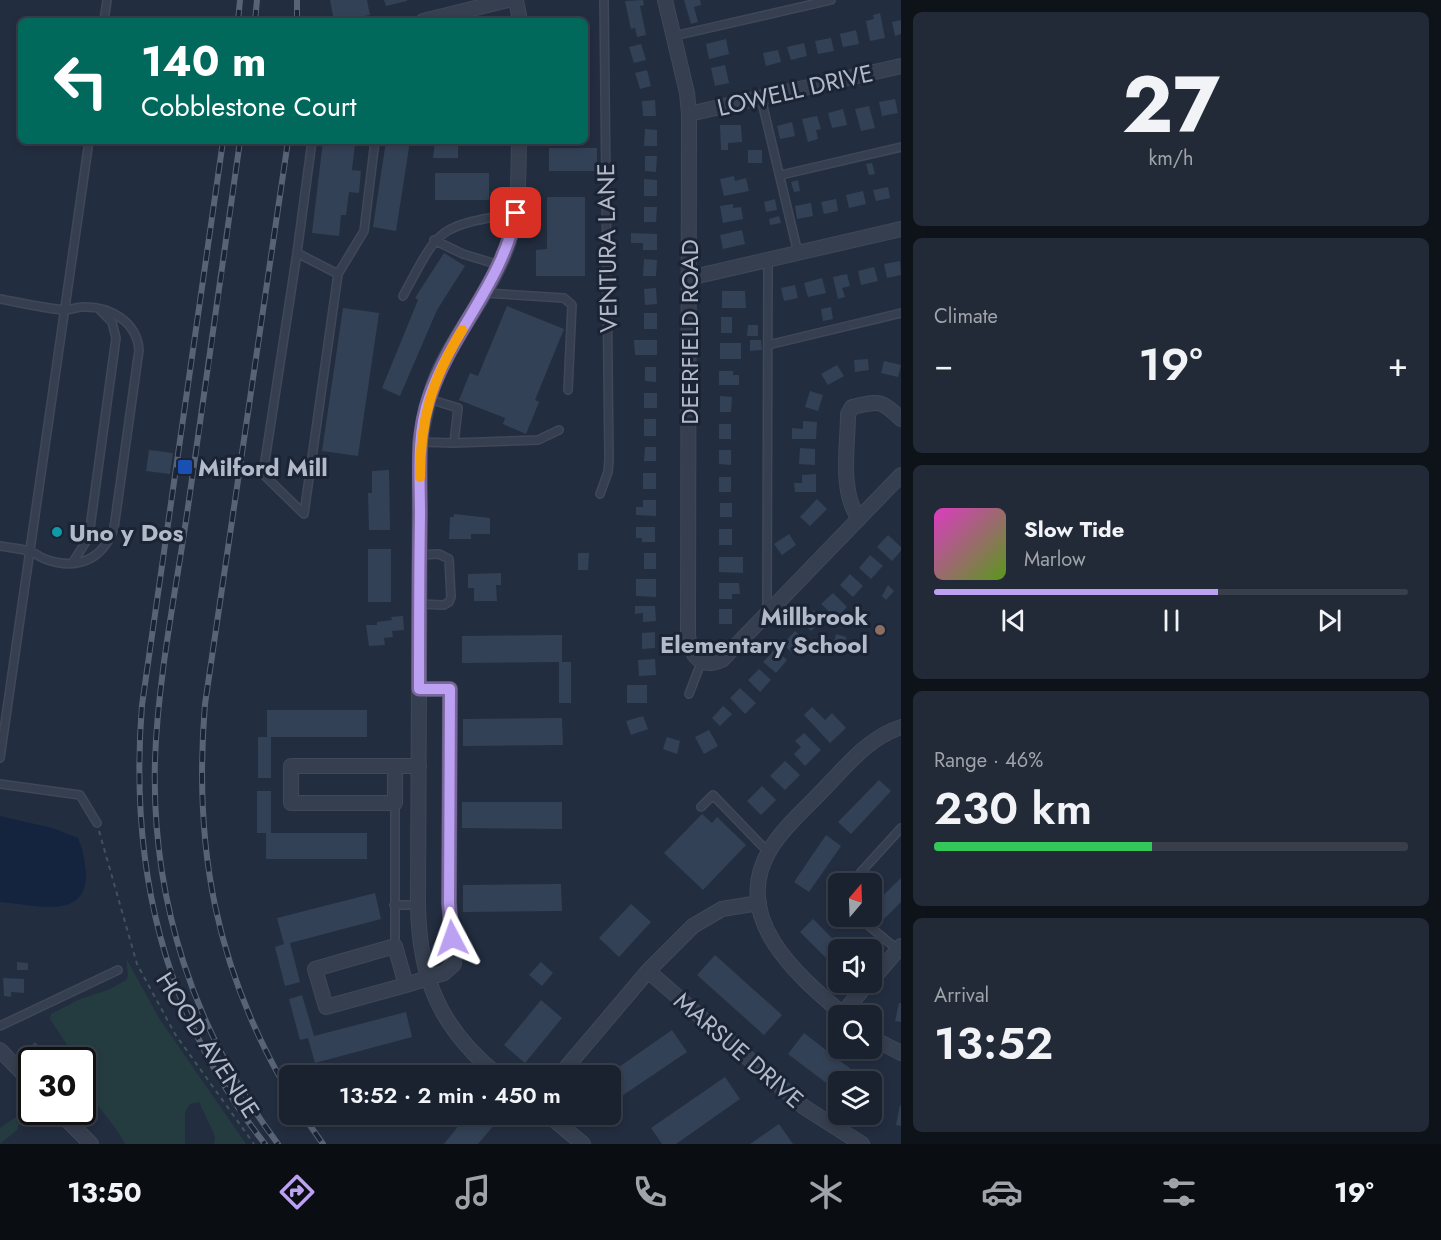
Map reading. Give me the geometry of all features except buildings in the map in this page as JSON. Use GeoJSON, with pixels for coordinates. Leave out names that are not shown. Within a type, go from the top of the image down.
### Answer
{"type":"FeatureCollection","features":[{"type":"Feature","properties":{"kind":"street"},"geometry":{"type":"LineString","coordinates":[[444,18],[508,0]]}},
{"type":"Feature","properties":{"kind":"street"},"geometry":{"type":"LineString","coordinates":[[516,0],[519,18]]}},
{"type":"Feature","properties":{"kind":"street","name":"DEERFIELD ROAD"},"geometry":{"type":"LineString","coordinates":[[664,0],[674,36],[689,114],[688,635],[693,655],[701,663]]}},
{"type":"Feature","properties":{"kind":"street","name":"LOWELL DRIVE"},"geometry":{"type":"LineString","coordinates":[[689,114],[901,66]]}},
{"type":"Feature","properties":{"kind":"street"},"geometry":{"type":"LineString","coordinates":[[487,1065],[456,1034],[427,979],[420,937],[418,766],[420,441],[428,399],[449,352],[485,293],[510,240],[516,213],[519,144]]}},
{"type":"Feature","properties":{"kind":"street"},"geometry":{"type":"LineString","coordinates":[[689,278],[901,230]]}},
{"type":"Feature","properties":{"kind":"street"},"geometry":{"type":"LineString","coordinates":[[859,519],[851,508],[847,488],[848,414],[852,407],[877,401],[885,404],[901,419]]}},
{"type":"Feature","properties":{"kind":"street"},"geometry":{"type":"LineString","coordinates":[[701,663],[713,664],[722,660],[901,475]]}},
{"type":"Feature","properties":{"kind":"street"},"geometry":{"type":"LineString","coordinates":[[406,985],[395,946],[315,969],[326,1007],[406,985],[427,979],[451,969],[454,959],[449,903],[450,689],[419,689]]}},
{"type":"Feature","properties":{"kind":"street"},"geometry":{"type":"LineString","coordinates":[[832,1005],[792,969],[779,953],[764,923],[759,903],[764,864],[783,832],[859,753],[875,739],[901,727]]}},
{"type":"Feature","properties":{"kind":"street"},"geometry":{"type":"LineString","coordinates":[[394,766],[395,803],[291,803],[291,766],[394,766],[418,766]]}},
{"type":"Feature","properties":{"kind":"street"},"geometry":{"type":"LineString","coordinates":[[568,1065],[648,971],[693,926],[708,914],[722,909],[759,903]]}},
{"type":"Feature","properties":{"kind":"street"},"geometry":{"type":"LineString","coordinates":[[882,967],[899,948]]}},
{"type":"Feature","properties":{"kind":"street","name":"MARSUE DRIVE"},"geometry":{"type":"LineString","coordinates":[[648,971],[804,1107],[862,1144]]}},
{"type":"Feature","properties":{"kind":"street"},"geometry":{"type":"LineString","coordinates":[[851,1005],[860,993]]}},
{"type":"Feature","properties":{"kind":"street"},"geometry":{"type":"LineString","coordinates":[[882,1043],[901,1053]]}},
{"type":"Feature","properties":{"kind":"street"},"geometry":{"type":"LineString","coordinates":[[0,1050],[18,1069]]}},
{"type":"Feature","properties":{"kind":"street"},"geometry":{"type":"LineString","coordinates":[[72,1125],[91,1144]]}},
{"type":"Feature","properties":{"kind":"street"},"geometry":{"type":"LineString","coordinates":[[561,1125],[583,1144]]}},
{"type":"Feature","properties":{"kind":"lane"},"geometry":{"type":"LineString","coordinates":[[105,18],[107,0]]}},
{"type":"Feature","properties":{"kind":"lane","name":"VENTURA LANE"},"geometry":{"type":"LineString","coordinates":[[600,494],[608,472],[609,459],[604,0]]}},
{"type":"Feature","properties":{"kind":"lane"},"geometry":{"type":"LineString","coordinates":[[674,36],[831,0]]}},
{"type":"Feature","properties":{"kind":"lane"},"geometry":{"type":"LineString","coordinates":[[761,98],[798,253]]}},
{"type":"Feature","properties":{"kind":"lane"},"geometry":{"type":"LineString","coordinates":[[0,758],[66,310],[88,144]]}},
{"type":"Feature","properties":{"kind":"lane"},"geometry":{"type":"LineString","coordinates":[[312,144],[263,474],[304,514],[338,274],[364,231],[375,144]]}},
{"type":"Feature","properties":{"kind":"lane"},"geometry":{"type":"LineString","coordinates":[[781,175],[901,147]]}},
{"type":"Feature","properties":{"kind":"lane"},"geometry":{"type":"LineString","coordinates":[[403,296],[434,240],[449,227],[462,222],[516,213]]}},
{"type":"Feature","properties":{"kind":"lane"},"geometry":{"type":"LineString","coordinates":[[434,240],[462,254],[500,265]]}},
{"type":"Feature","properties":{"kind":"lane"},"geometry":{"type":"LineString","coordinates":[[297,253],[338,274]]}},
{"type":"Feature","properties":{"kind":"lane"},"geometry":{"type":"LineString","coordinates":[[766,615],[768,260]]}},
{"type":"Feature","properties":{"kind":"lane"},"geometry":{"type":"LineString","coordinates":[[485,293],[564,298],[572,305],[568,390]]}},
{"type":"Feature","properties":{"kind":"lane"},"geometry":{"type":"LineString","coordinates":[[0,299],[66,310],[84,307],[100,310],[127,322],[138,338],[139,350],[114,528],[102,551],[93,558],[73,562],[45,559],[31,551],[0,546]]}},
{"type":"Feature","properties":{"kind":"lane"},"geometry":{"type":"LineString","coordinates":[[73,562],[87,540],[90,528],[116,338],[112,322],[100,310]]}},
{"type":"Feature","properties":{"kind":"lane"},"geometry":{"type":"LineString","coordinates":[[768,345],[901,313]]}},
{"type":"Feature","properties":{"kind":"lane"},"geometry":{"type":"LineString","coordinates":[[428,399],[458,408],[454,443]]}},
{"type":"Feature","properties":{"kind":"lane"},"geometry":{"type":"LineString","coordinates":[[420,441],[454,443],[538,440],[559,430]]}},
{"type":"Feature","properties":{"kind":"lane"},"geometry":{"type":"LineString","coordinates":[[419,555],[439,554],[449,559],[451,597],[444,605],[419,604]]}},
{"type":"Feature","properties":{"kind":"lane"},"geometry":{"type":"LineString","coordinates":[[689,694],[701,663]]}},
{"type":"Feature","properties":{"kind":"lane"},"geometry":{"type":"LineString","coordinates":[[0,784],[80,795],[97,823]]}},
{"type":"Feature","properties":{"kind":"lane"},"geometry":{"type":"LineString","coordinates":[[701,807],[713,795],[769,853]]}},
{"type":"Feature","properties":{"kind":"lane"},"geometry":{"type":"LineString","coordinates":[[395,803],[395,946]]}},
{"type":"Feature","properties":{"kind":"lane"},"geometry":{"type":"LineString","coordinates":[[860,873],[901,828]]}},
{"type":"Feature","properties":{"kind":"lane"},"geometry":{"type":"LineString","coordinates":[[394,905],[418,905]]}},
{"type":"Feature","properties":{"kind":"lane"},"geometry":{"type":"LineString","coordinates":[[871,927],[899,948]]}},
{"type":"Feature","properties":{"kind":"lane"},"geometry":{"type":"LineString","coordinates":[[0,1026],[118,970]]}},
{"type":"Feature","properties":{"kind":"path","name":"HOOD AVENUE"},"geometry":{"type":"LineString","coordinates":[[97,823],[137,964],[146,984],[175,1034],[254,1144]]}},
{"type":"Feature","properties":{"kind":"green space"},"geometry":{"type":"Polygon","coordinates":[[[126,958],[159,1018],[246,1144],[214,1144],[215,1136],[199,1102],[190,1104],[185,1112],[185,1144],[125,1144],[96,1102],[96,1047],[68,1047],[50,1019],[51,1014],[78,1000],[110,989],[126,980],[128,976],[126,958]]]}},
{"type":"Feature","properties":{"kind":"green space"},"geometry":{"type":"Polygon","coordinates":[[[18,1115],[17,1130],[0,1144],[0,1128],[18,1115]]]}},
{"type":"Feature","properties":{"kind":"water"},"geometry":{"type":"Polygon","coordinates":[[[0,816],[52,828],[78,838],[84,856],[86,874],[84,889],[77,899],[55,907],[0,902],[0,816]]]}},
{"type":"Feature","properties":{"kind":"railway"},"geometry":{"type":"LineString","coordinates":[[238,18],[240,0]]}},
{"type":"Feature","properties":{"kind":"railway"},"geometry":{"type":"LineString","coordinates":[[255,18],[257,0]]}},
{"type":"Feature","properties":{"kind":"railway"},"geometry":{"type":"LineString","coordinates":[[297,0],[297,18]]}},
{"type":"Feature","properties":{"kind":"railway"},"geometry":{"type":"LineString","coordinates":[[223,144],[142,705],[139,765],[141,824],[148,881],[160,937],[178,991],[201,1044],[230,1095],[265,1144]]}},
{"type":"Feature","properties":{"kind":"railway"},"geometry":{"type":"LineString","coordinates":[[240,144],[164,665],[155,760],[156,812],[161,864],[170,914],[201,1010],[248,1101],[278,1144]]}},
{"type":"Feature","properties":{"kind":"railway"},"geometry":{"type":"LineString","coordinates":[[279,1074],[244,1001],[227,954],[215,907],[207,858],[202,757],[205,704],[288,144]]}},
{"type":"Feature","properties":{"kind":"railway"},"geometry":{"type":"LineString","coordinates":[[310,1125],[323,1144]]}},
{"type":"Feature","properties":{"kind":"slow traffic"},"geometry":{"type":"LineString","coordinates":[[420,477],[420,441],[428,399],[439,372],[462,330]]}},
{"type":"Feature","properties":{"kind":"place","name":"Milford Mill"},"geometry":{"type":"Point","coordinates":[185,467]}},
{"type":"Feature","properties":{"kind":"place","name":"Uno y Dos"},"geometry":{"type":"Point","coordinates":[57,532]}},
{"type":"Feature","properties":{"kind":"place","name":"Millbrook Elementary School"},"geometry":{"type":"Point","coordinates":[880,630]}},
{"type":"Feature","properties":{"kind":"route"},"geometry":{"type":"LineString","coordinates":[[452,938],[449,903],[450,689],[419,689],[420,441],[428,399],[439,372],[500,265],[510,240],[516,213]]}}]}
